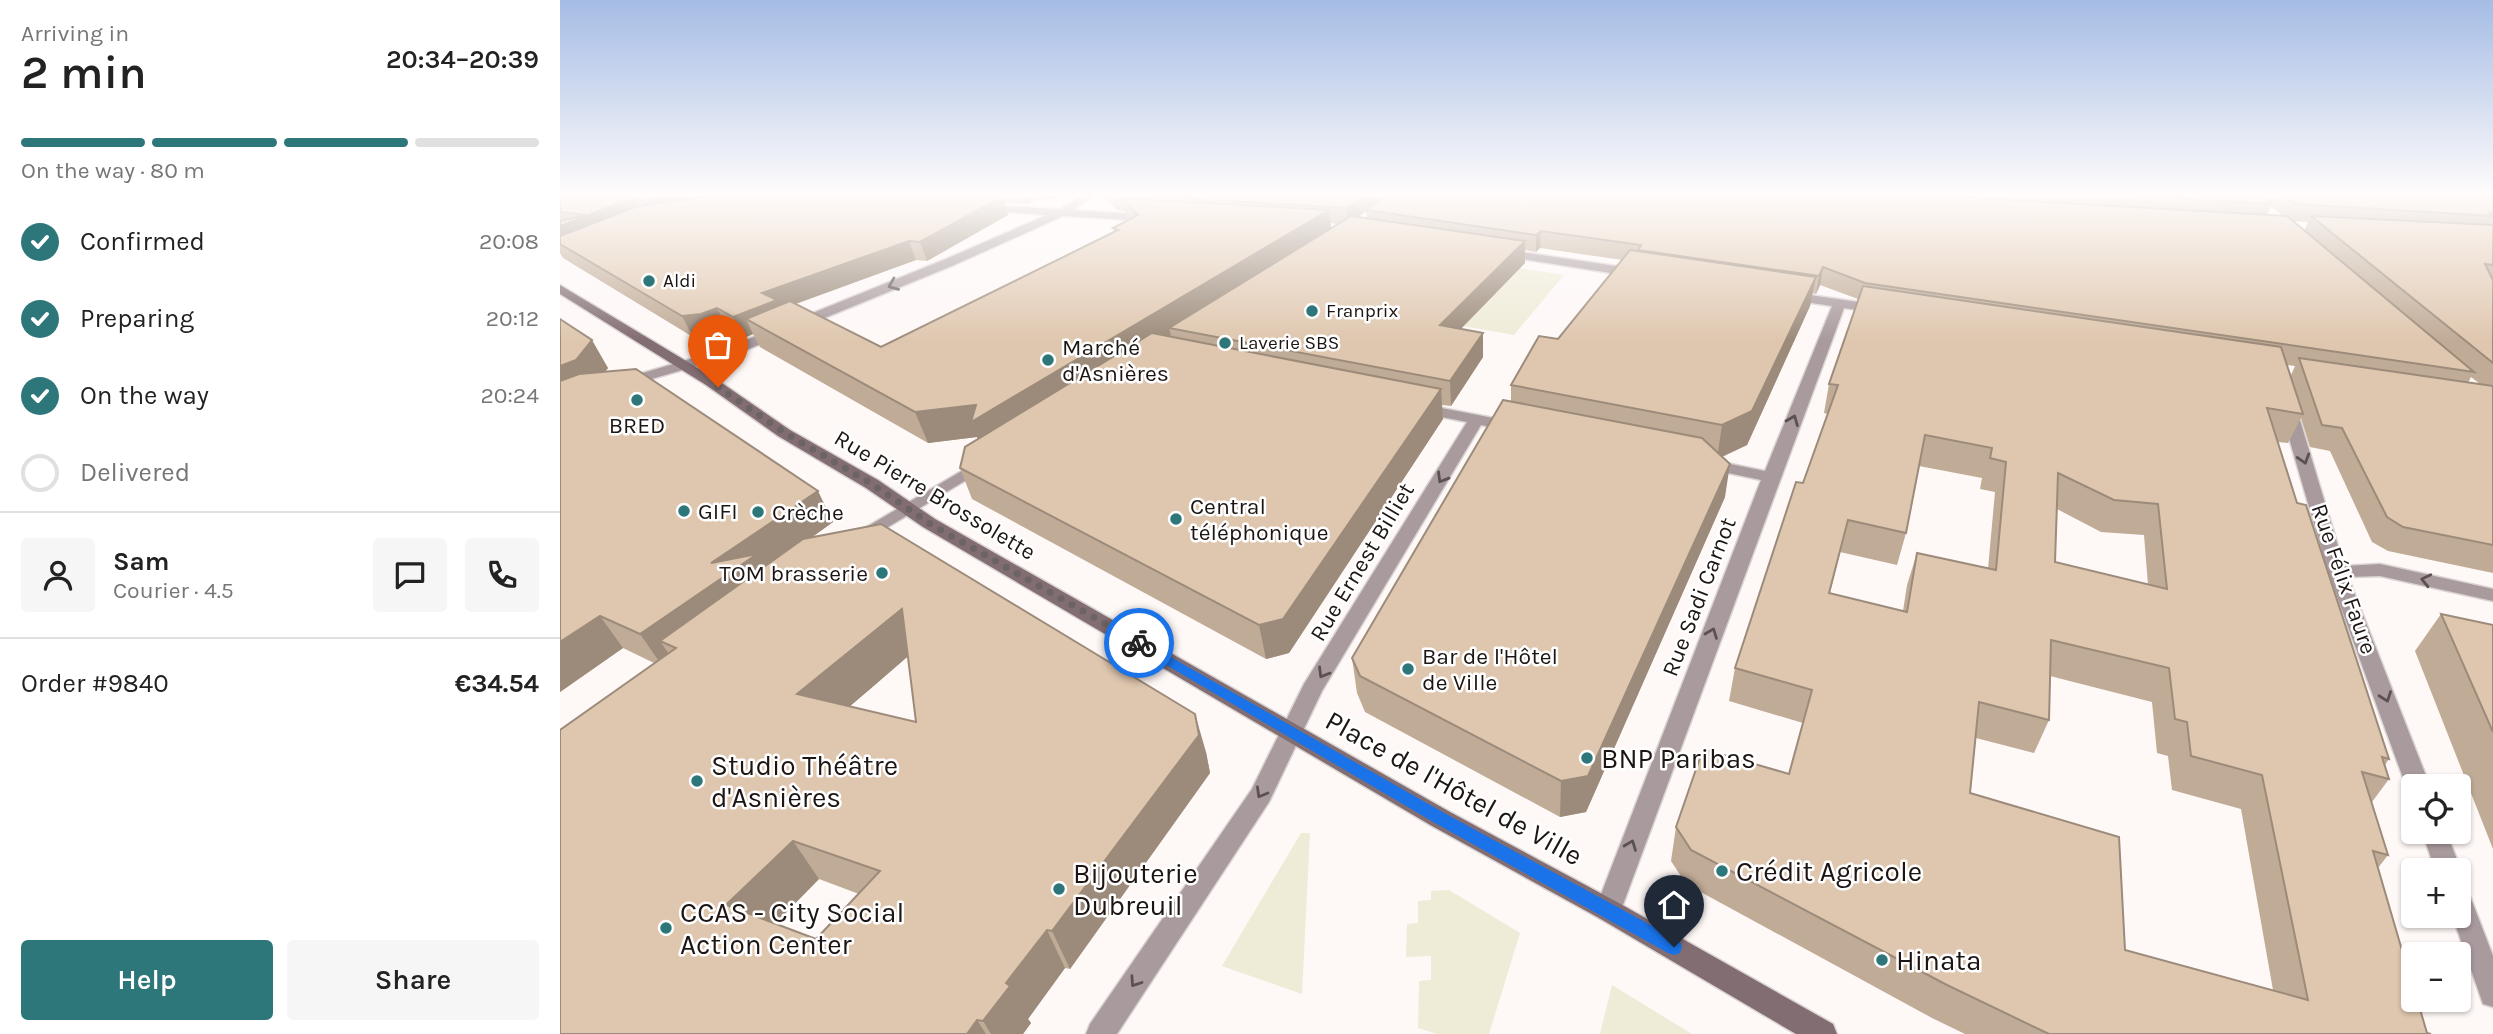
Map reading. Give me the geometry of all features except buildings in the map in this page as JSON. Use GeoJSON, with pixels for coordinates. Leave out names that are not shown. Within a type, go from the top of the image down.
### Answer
{"type":"FeatureCollection","features":[{"type":"Feature","properties":{"kind":"main road","name":"Rue Pierre Brossolette"},"geometry":{"type":"LineString","coordinates":[[560,289],[683,365],[785,433],[872,484],[907,509],[1292,732]]}},
{"type":"Feature","properties":{"kind":"main road","name":"Place de l'Hôtel de Ville"},"geometry":{"type":"LineString","coordinates":[[1292,732],[1441,819],[1608,909],[1823,1034]]}},
{"type":"Feature","properties":{"kind":"street"},"geometry":{"type":"LineString","coordinates":[[611,388],[729,352],[990,244]]}},
{"type":"Feature","properties":{"kind":"street"},"geometry":{"type":"LineString","coordinates":[[1489,251],[1651,275]]}},
{"type":"Feature","properties":{"kind":"street"},"geometry":{"type":"LineString","coordinates":[[1772,293],[1894,312]]}},
{"type":"Feature","properties":{"kind":"street","name":"Rue Sadi Carnot"},"geometry":{"type":"LineString","coordinates":[[1608,909],[1839,304]]}},
{"type":"Feature","properties":{"kind":"street","name":"Rue Félix Faure"},"geometry":{"type":"LineString","coordinates":[[2281,384],[2337,572],[2413,774]]}},
{"type":"Feature","properties":{"kind":"street"},"geometry":{"type":"LineString","coordinates":[[1399,404],[1530,430]]}},
{"type":"Feature","properties":{"kind":"street","name":"Rue Ernest Billiet"},"geometry":{"type":"LineString","coordinates":[[1292,732],[1312,690],[1476,419]]}},
{"type":"Feature","properties":{"kind":"street"},"geometry":{"type":"LineString","coordinates":[[845,547],[991,459]]}},
{"type":"Feature","properties":{"kind":"street"},"geometry":{"type":"LineString","coordinates":[[1692,461],[1771,477]]}},
{"type":"Feature","properties":{"kind":"street"},"geometry":{"type":"LineString","coordinates":[[2337,572],[2380,570],[2493,595]]}},
{"type":"Feature","properties":{"kind":"street","name":"Place de l'Hôtel de Ville"},"geometry":{"type":"LineString","coordinates":[[1100,1034],[1261,795],[1292,732]]}},
{"type":"Feature","properties":{"kind":"street"},"geometry":{"type":"LineString","coordinates":[[2469,928],[2493,994]]}},
{"type":"Feature","properties":{"kind":"shaded area"},"geometry":{"type":"Polygon","coordinates":[[[1520,268],[1564,275],[1514,335],[1373,310],[1520,268]]]}},
{"type":"Feature","properties":{"kind":"shaded area"},"geometry":{"type":"Polygon","coordinates":[[[1301,833],[1310,833],[1302,994],[1222,966],[1301,833]]]}},
{"type":"Feature","properties":{"kind":"shaded area"},"geometry":{"type":"Polygon","coordinates":[[[1449,890],[1520,933],[1489,1034],[1437,1034],[1418,1028],[1419,981],[1431,980],[1431,956],[1406,957],[1407,924],[1418,923],[1418,901],[1431,900],[1431,891],[1449,890]]]}},
{"type":"Feature","properties":{"kind":"shaded area"},"geometry":{"type":"Polygon","coordinates":[[[1612,985],[1692,1034],[1600,1034],[1612,985]]]}},
{"type":"Feature","properties":{"kind":"way so far"},"geometry":{"type":"LineString","coordinates":[[718,387],[785,433],[872,484],[929,523],[1139,643]]}},
{"type":"Feature","properties":{"kind":"place","name":"Aldi"},"geometry":{"type":"Point","coordinates":[649,281]}},
{"type":"Feature","properties":{"kind":"place","name":"Franprix"},"geometry":{"type":"Point","coordinates":[1312,311]}},
{"type":"Feature","properties":{"kind":"place","name":"Laverie SBS"},"geometry":{"type":"Point","coordinates":[1225,343]}},
{"type":"Feature","properties":{"kind":"place","name":"Marché d'Asnières"},"geometry":{"type":"Point","coordinates":[1048,360]}},
{"type":"Feature","properties":{"kind":"place","name":"BRED"},"geometry":{"type":"Point","coordinates":[637,400]}},
{"type":"Feature","properties":{"kind":"place","name":"GIFI"},"geometry":{"type":"Point","coordinates":[684,511]}},
{"type":"Feature","properties":{"kind":"place","name":"Crèche"},"geometry":{"type":"Point","coordinates":[758,512]}},
{"type":"Feature","properties":{"kind":"place","name":"Central téléphonique"},"geometry":{"type":"Point","coordinates":[1176,519]}},
{"type":"Feature","properties":{"kind":"place","name":"TOM brasserie"},"geometry":{"type":"Point","coordinates":[882,573]}},
{"type":"Feature","properties":{"kind":"place","name":"Bar de l'Hôtel de Ville"},"geometry":{"type":"Point","coordinates":[1408,669]}},
{"type":"Feature","properties":{"kind":"place","name":"BNP Paribas"},"geometry":{"type":"Point","coordinates":[1587,758]}},
{"type":"Feature","properties":{"kind":"place","name":"Studio Théâtre d'Asnières"},"geometry":{"type":"Point","coordinates":[697,781]}},
{"type":"Feature","properties":{"kind":"place","name":"Crédit Agricole"},"geometry":{"type":"Point","coordinates":[1722,871]}},
{"type":"Feature","properties":{"kind":"place","name":"Bijouterie Dubreuil"},"geometry":{"type":"Point","coordinates":[1059,889]}},
{"type":"Feature","properties":{"kind":"place","name":"CCAS - City Social Action Center"},"geometry":{"type":"Point","coordinates":[666,928]}},
{"type":"Feature","properties":{"kind":"place","name":"Hinata"},"geometry":{"type":"Point","coordinates":[1882,960]}},
{"type":"Feature","properties":{"kind":"route"},"geometry":{"type":"LineString","coordinates":[[1139,643],[1441,819],[1674,947]]}}]}
